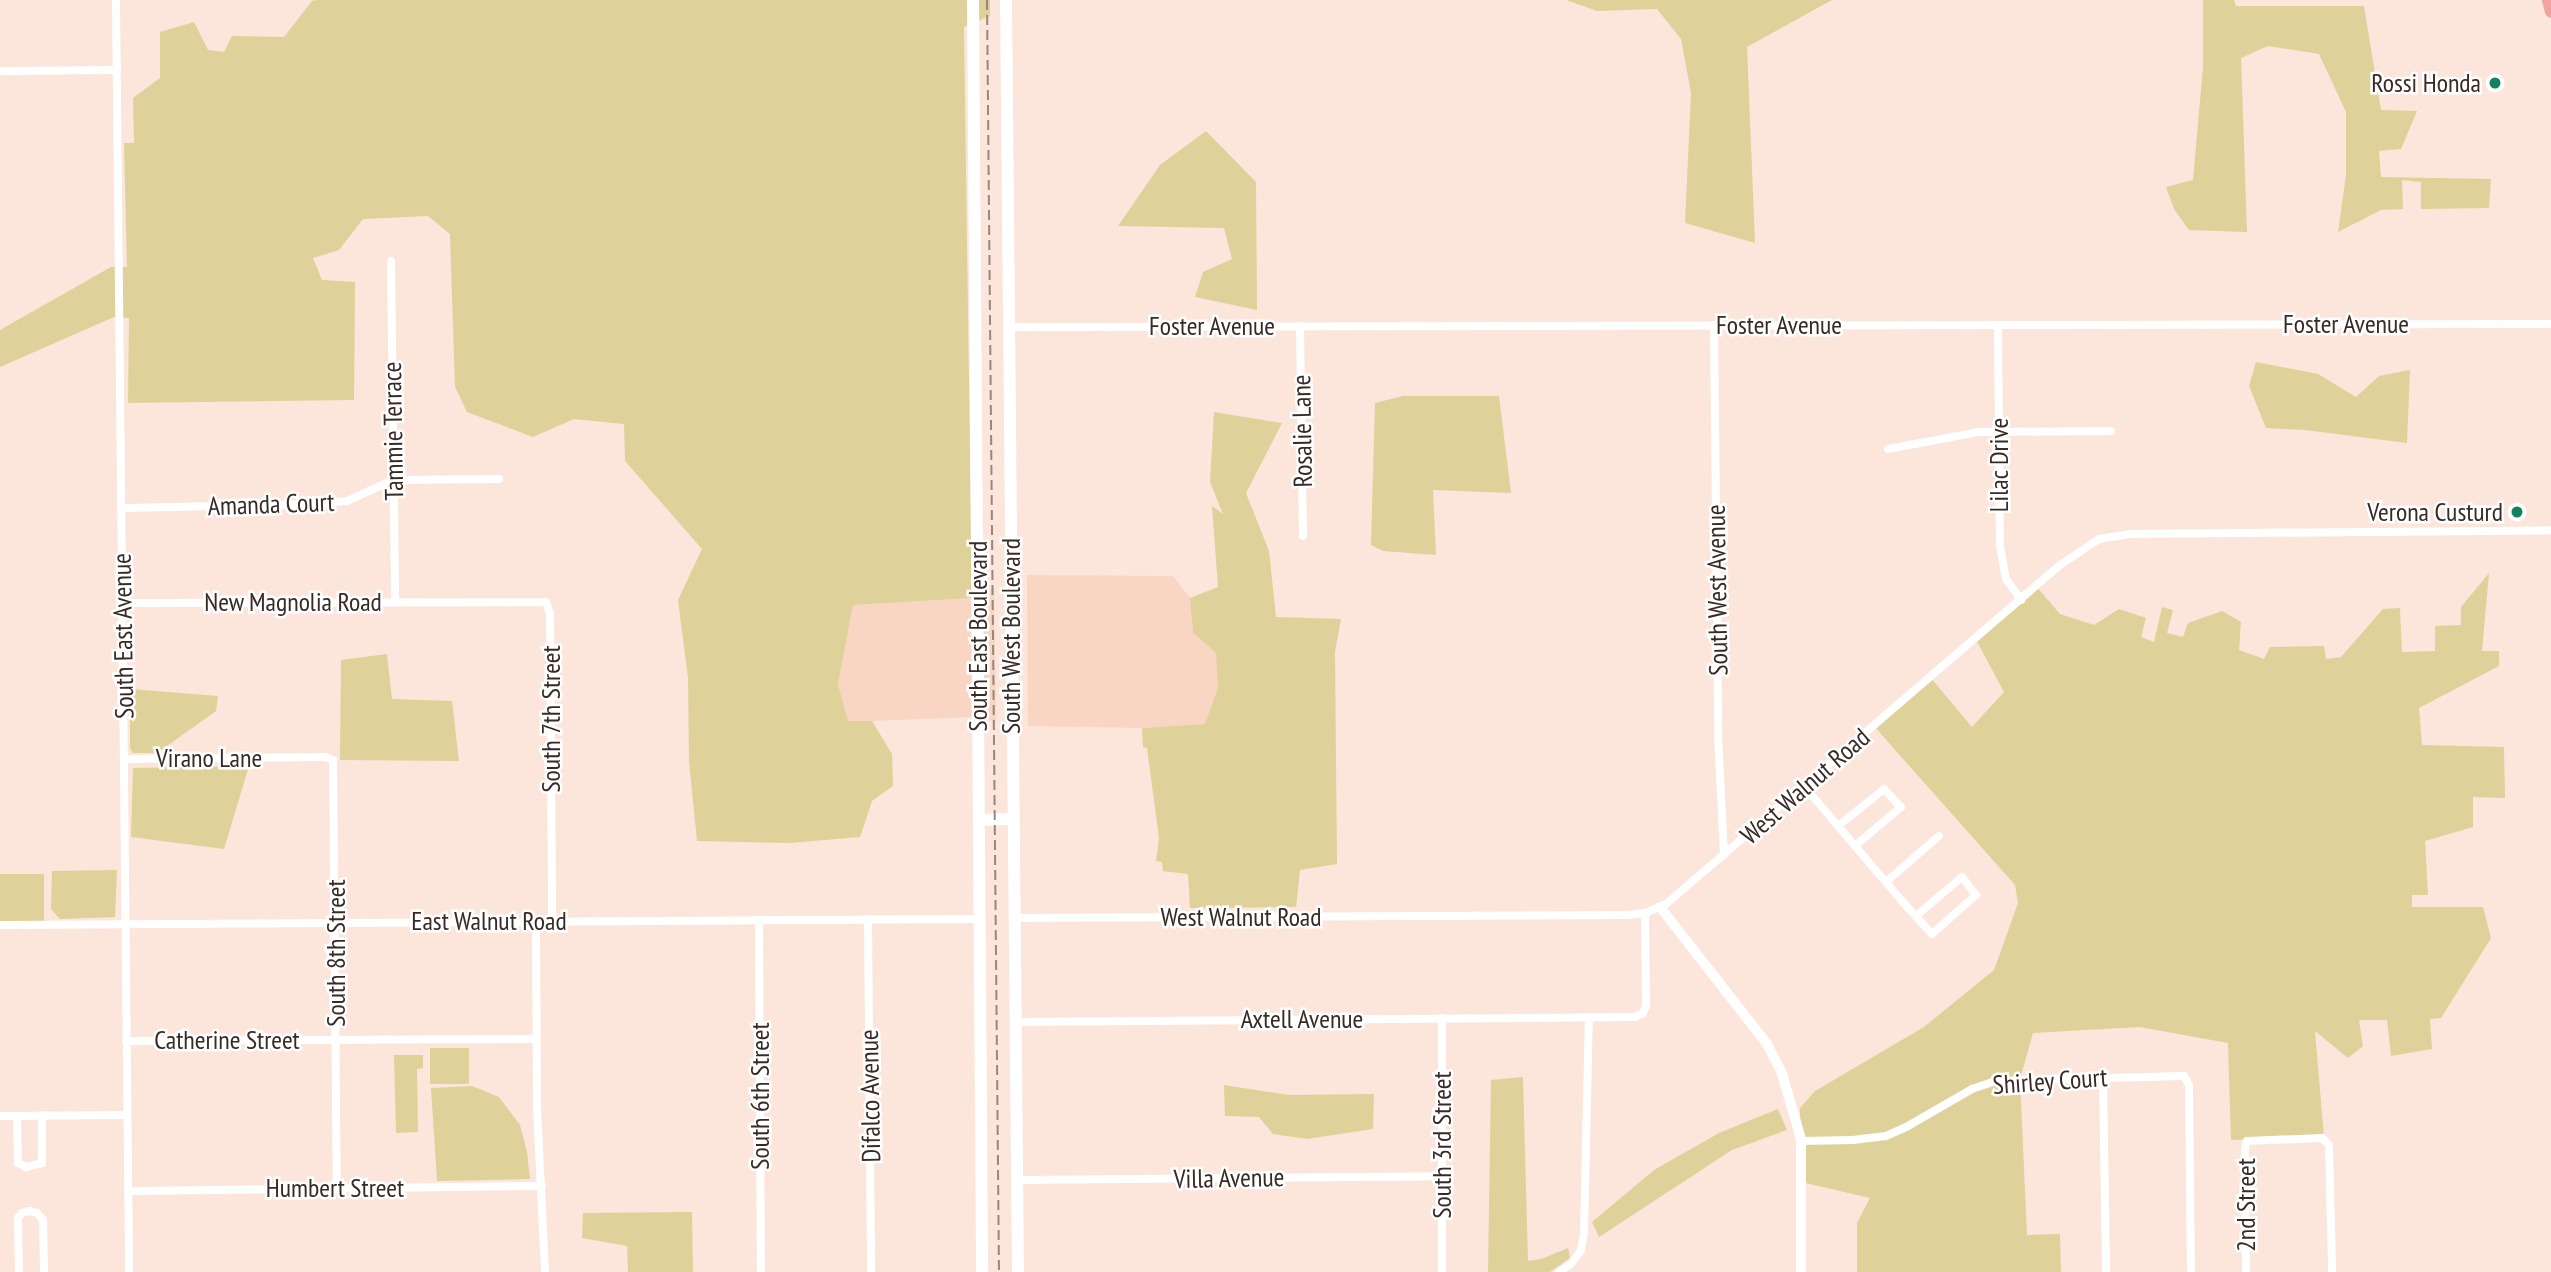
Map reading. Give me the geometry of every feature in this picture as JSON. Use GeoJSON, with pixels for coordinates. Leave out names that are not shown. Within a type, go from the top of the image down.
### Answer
{"type":"FeatureCollection","features":[{"type":"Feature","properties":{"kind":"main road","name":"South East Boulevard"},"geometry":{"type":"LineString","coordinates":[[973,0],[982,1272]]}},
{"type":"Feature","properties":{"kind":"main road","name":"South West Boulevard"},"geometry":{"type":"LineString","coordinates":[[1006,0],[1018,1272]]}},
{"type":"Feature","properties":{"kind":"main road"},"geometry":{"type":"LineString","coordinates":[[2549,0],[2551,12]]}},
{"type":"Feature","properties":{"kind":"main road"},"geometry":{"type":"LineString","coordinates":[[979,820],[1012,819]]}},
{"type":"Feature","properties":{"kind":"street","name":"South East Avenue"},"geometry":{"type":"LineString","coordinates":[[116,0],[130,1272]]}},
{"type":"Feature","properties":{"kind":"street"},"geometry":{"type":"LineString","coordinates":[[0,71],[117,70]]}},
{"type":"Feature","properties":{"kind":"street","name":"Tammie Terrace"},"geometry":{"type":"LineString","coordinates":[[391,261],[395,601]]}},
{"type":"Feature","properties":{"kind":"street","name":"Foster Avenue"},"geometry":{"type":"LineString","coordinates":[[1008,327],[2551,324]]}},
{"type":"Feature","properties":{"kind":"street","name":"South West Avenue"},"geometry":{"type":"LineString","coordinates":[[1714,325],[1718,736],[1724,855]]}},
{"type":"Feature","properties":{"kind":"street","name":"Lilac Drive"},"geometry":{"type":"LineString","coordinates":[[1998,325],[2001,563],[2006,579],[2021,600]]}},
{"type":"Feature","properties":{"kind":"street","name":"Rosalie Lane"},"geometry":{"type":"LineString","coordinates":[[1300,326],[1303,536]]}},
{"type":"Feature","properties":{"kind":"street"},"geometry":{"type":"LineString","coordinates":[[1888,449],[1999,431],[2111,431]]}},
{"type":"Feature","properties":{"kind":"street","name":"Amanda Court"},"geometry":{"type":"LineString","coordinates":[[122,508],[347,501],[393,480],[499,479]]}},
{"type":"Feature","properties":{"kind":"street","name":"West Walnut Road"},"geometry":{"type":"LineString","coordinates":[[1013,918],[1645,913],[1660,907],[1724,855],[2085,546],[2116,535],[2551,530]]}},
{"type":"Feature","properties":{"kind":"street","name":"New Magnolia Road"},"geometry":{"type":"LineString","coordinates":[[122,603],[463,601]]}},
{"type":"Feature","properties":{"kind":"street","name":"South 7th Street"},"geometry":{"type":"LineString","coordinates":[[463,601],[539,601],[548,604],[552,921]]}},
{"type":"Feature","properties":{"kind":"street","name":"Virano Lane"},"geometry":{"type":"LineString","coordinates":[[124,758],[293,757]]}},
{"type":"Feature","properties":{"kind":"street","name":"South 8th Street"},"geometry":{"type":"LineString","coordinates":[[293,757],[325,757],[333,760],[337,1188]]}},
{"type":"Feature","properties":{"kind":"street"},"geometry":{"type":"LineString","coordinates":[[1804,786],[1838,827],[1886,882],[1916,916],[1932,934],[1976,895],[1962,877],[1916,916]]}},
{"type":"Feature","properties":{"kind":"street"},"geometry":{"type":"LineString","coordinates":[[1838,827],[1884,789],[1901,807],[1855,846]]}},
{"type":"Feature","properties":{"kind":"street"},"geometry":{"type":"LineString","coordinates":[[1886,882],[1939,836]]}},
{"type":"Feature","properties":{"kind":"street"},"geometry":{"type":"LineString","coordinates":[[1660,907],[1767,1044],[1782,1074],[1801,1141],[1801,1272]]}},
{"type":"Feature","properties":{"kind":"street","name":"Axtell Avenue"},"geometry":{"type":"LineString","coordinates":[[1015,1022],[1635,1017],[1644,1010],[1645,913]]}},
{"type":"Feature","properties":{"kind":"street","name":"South 6th Street"},"geometry":{"type":"LineString","coordinates":[[759,919],[761,1272]]}},
{"type":"Feature","properties":{"kind":"street","name":"Difalco Avenue"},"geometry":{"type":"LineString","coordinates":[[868,919],[871,1272]]}},
{"type":"Feature","properties":{"kind":"street","name":"East Walnut Road"},"geometry":{"type":"LineString","coordinates":[[0,925],[978,919]]}},
{"type":"Feature","properties":{"kind":"street"},"geometry":{"type":"LineString","coordinates":[[536,921],[545,1272]]}},
{"type":"Feature","properties":{"kind":"street","name":"South 3rd Street"},"geometry":{"type":"LineString","coordinates":[[1442,1018],[1442,1272]]}},
{"type":"Feature","properties":{"kind":"street"},"geometry":{"type":"LineString","coordinates":[[1559,1272],[1571,1264],[1581,1250],[1584,1233],[1589,1018]]}},
{"type":"Feature","properties":{"kind":"street","name":"Catherine Street"},"geometry":{"type":"LineString","coordinates":[[127,1041],[537,1039]]}},
{"type":"Feature","properties":{"kind":"street"},"geometry":{"type":"LineString","coordinates":[[2103,1077],[2106,1272]]}},
{"type":"Feature","properties":{"kind":"street","name":"Shirley Court"},"geometry":{"type":"LineString","coordinates":[[1801,1141],[1885,1136],[1908,1126],[1972,1089],[1995,1081],[2186,1077],[2189,1085],[2191,1272]]}},
{"type":"Feature","properties":{"kind":"street"},"geometry":{"type":"LineString","coordinates":[[17,1116],[18,1163],[26,1167],[42,1163],[42,1115]]}},
{"type":"Feature","properties":{"kind":"street"},"geometry":{"type":"LineString","coordinates":[[0,1116],[127,1115]]}},
{"type":"Feature","properties":{"kind":"street","name":"2nd Street"},"geometry":{"type":"LineString","coordinates":[[2246,1272],[2247,1141],[2322,1138],[2329,1145],[2332,1272]]}},
{"type":"Feature","properties":{"kind":"street","name":"Villa Avenue"},"geometry":{"type":"LineString","coordinates":[[1017,1180],[1442,1175]]}},
{"type":"Feature","properties":{"kind":"street","name":"Humbert Street"},"geometry":{"type":"LineString","coordinates":[[128,1191],[542,1186]]}},
{"type":"Feature","properties":{"kind":"street"},"geometry":{"type":"LineString","coordinates":[[19,1272],[18,1218],[29,1211],[37,1213],[43,1220],[44,1272]]}},
{"type":"Feature","properties":{"kind":"shaded area"},"geometry":{"type":"Polygon","coordinates":[[[990,0],[990,16],[964,27],[972,598],[853,605],[838,684],[848,721],[872,721],[892,754],[893,786],[872,801],[860,837],[790,843],[697,841],[689,761],[688,678],[678,600],[702,549],[625,461],[624,424],[574,419],[533,437],[467,412],[455,387],[450,234],[428,216],[363,219],[339,250],[313,258],[322,280],[355,282],[354,400],[128,403],[129,318],[114,317],[0,367],[0,330],[111,267],[127,267],[124,143],[134,143],[133,98],[160,78],[160,32],[194,22],[208,50],[224,52],[232,36],[284,37],[312,1],[990,0]]]}},
{"type":"Feature","properties":{"kind":"shaded area"},"geometry":{"type":"Polygon","coordinates":[[[1566,0],[1832,0],[1747,47],[1755,243],[1685,223],[1691,93],[1681,39],[1657,9],[1597,11],[1566,0]]]}},
{"type":"Feature","properties":{"kind":"shaded area"},"geometry":{"type":"Polygon","coordinates":[[[2203,0],[2234,0],[2236,6],[2364,6],[2381,110],[2417,111],[2401,149],[2379,151],[2381,177],[2491,179],[2489,208],[2421,209],[2421,182],[2402,180],[2403,209],[2381,210],[2338,232],[2346,175],[2346,112],[2319,54],[2268,46],[2241,58],[2247,232],[2189,230],[2174,209],[2166,187],[2193,180],[2203,67],[2203,0]]]}},
{"type":"Feature","properties":{"kind":"shaded area"},"geometry":{"type":"Polygon","coordinates":[[[1206,131],[1256,182],[1257,310],[1195,297],[1203,272],[1232,259],[1224,228],[1118,226],[1160,165],[1206,131]]]}},
{"type":"Feature","properties":{"kind":"shaded area"},"geometry":{"type":"Polygon","coordinates":[[[2256,362],[2318,374],[2356,397],[2379,376],[2410,370],[2407,443],[2305,430],[2266,428],[2249,386],[2256,362]]]}},
{"type":"Feature","properties":{"kind":"shaded area"},"geometry":{"type":"Polygon","coordinates":[[[1403,396],[1499,396],[1511,493],[1433,490],[1436,555],[1383,551],[1371,545],[1375,403],[1403,396]]]}},
{"type":"Feature","properties":{"kind":"shaded area"},"geometry":{"type":"Polygon","coordinates":[[[1214,412],[1282,423],[1246,493],[1269,551],[1276,617],[1341,619],[1335,652],[1337,864],[1300,870],[1296,907],[1190,908],[1188,874],[1163,871],[1162,862],[1156,861],[1159,838],[1142,728],[1205,724],[1218,688],[1216,653],[1193,633],[1190,598],[1218,587],[1212,506],[1223,514],[1210,482],[1214,412]]]}},
{"type":"Feature","properties":{"kind":"shaded area"},"geometry":{"type":"Polygon","coordinates":[[[2489,573],[2482,651],[2499,651],[2499,666],[2419,708],[2422,745],[2504,747],[2505,798],[2473,797],[2473,827],[2425,841],[2428,895],[2412,895],[2412,907],[2483,907],[2491,938],[2441,1018],[2430,1019],[2432,1049],[2391,1056],[2387,1020],[2359,1020],[2363,1046],[2348,1058],[2315,1031],[2324,1137],[2231,1140],[2228,1043],[2140,1027],[2033,1033],[2020,1079],[2027,1235],[2060,1234],[2061,1272],[1857,1272],[1857,1223],[1870,1198],[1801,1182],[1800,1108],[1815,1091],[1924,1027],[1994,970],[2018,903],[2015,885],[1873,725],[1930,677],[1972,727],[2004,692],[1975,638],[2036,586],[2060,614],[2094,625],[2119,609],[2146,618],[2141,637],[2154,642],[2162,607],[2173,610],[2167,633],[2183,637],[2188,623],[2222,611],[2241,622],[2239,650],[2264,659],[2270,647],[2324,646],[2326,659],[2341,657],[2383,609],[2400,608],[2402,652],[2435,651],[2435,626],[2461,625],[2461,607],[2489,573]]]}},
{"type":"Feature","properties":{"kind":"shaded area"},"geometry":{"type":"Polygon","coordinates":[[[1027,575],[1173,576],[1190,598],[1193,633],[1216,653],[1222,723],[1142,728],[1028,726],[1027,575]]]}},
{"type":"Feature","properties":{"kind":"shaded area"},"geometry":{"type":"Polygon","coordinates":[[[994,587],[996,721],[973,717],[848,722],[838,684],[853,605],[972,598],[994,587]]]}},
{"type":"Feature","properties":{"kind":"shaded area"},"geometry":{"type":"Polygon","coordinates":[[[387,654],[392,699],[452,701],[459,761],[340,760],[341,660],[387,654]]]}},
{"type":"Feature","properties":{"kind":"shaded area"},"geometry":{"type":"Polygon","coordinates":[[[130,689],[218,696],[216,711],[157,753],[133,753],[130,748],[130,689]]]}},
{"type":"Feature","properties":{"kind":"shaded area"},"geometry":{"type":"Polygon","coordinates":[[[249,766],[224,849],[131,837],[133,768],[249,766]]]}},
{"type":"Feature","properties":{"kind":"shaded area"},"geometry":{"type":"Polygon","coordinates":[[[117,870],[115,917],[60,919],[51,909],[52,871],[117,870]]]}},
{"type":"Feature","properties":{"kind":"shaded area"},"geometry":{"type":"Polygon","coordinates":[[[0,874],[44,874],[44,921],[0,921],[0,874]]]}},
{"type":"Feature","properties":{"kind":"shaded area"},"geometry":{"type":"Polygon","coordinates":[[[430,1048],[469,1048],[469,1084],[430,1084],[430,1048]]]}},
{"type":"Feature","properties":{"kind":"shaded area"},"geometry":{"type":"Polygon","coordinates":[[[394,1055],[423,1055],[423,1068],[417,1069],[418,1132],[396,1133],[394,1055]]]}},
{"type":"Feature","properties":{"kind":"shaded area"},"geometry":{"type":"Polygon","coordinates":[[[1523,1077],[1528,1261],[1541,1259],[1568,1248],[1570,1258],[1550,1272],[1488,1272],[1491,1080],[1523,1077]]]}},
{"type":"Feature","properties":{"kind":"shaded area"},"geometry":{"type":"Polygon","coordinates":[[[1224,1085],[1289,1095],[1374,1094],[1373,1129],[1307,1139],[1273,1134],[1259,1117],[1225,1116],[1224,1085]]]}},
{"type":"Feature","properties":{"kind":"shaded area"},"geometry":{"type":"Polygon","coordinates":[[[472,1086],[499,1097],[520,1125],[530,1179],[437,1181],[431,1088],[472,1086]]]}},
{"type":"Feature","properties":{"kind":"shaded area"},"geometry":{"type":"Polygon","coordinates":[[[1778,1109],[1787,1130],[1732,1150],[1599,1237],[1592,1222],[1654,1170],[1719,1133],[1778,1109]]]}},
{"type":"Feature","properties":{"kind":"shaded area"},"geometry":{"type":"Polygon","coordinates":[[[692,1212],[693,1272],[628,1272],[627,1246],[582,1238],[583,1213],[692,1212]]]}},
{"type":"Feature","properties":{"kind":"railway"},"geometry":{"type":"LineString","coordinates":[[987,0],[999,1272]]}},
{"type":"Feature","properties":{"kind":"place","name":"Rossi Honda"},"geometry":{"type":"Point","coordinates":[2495,83]}},
{"type":"Feature","properties":{"kind":"place","name":"Verona Custurd"},"geometry":{"type":"Point","coordinates":[2517,512]}}]}
